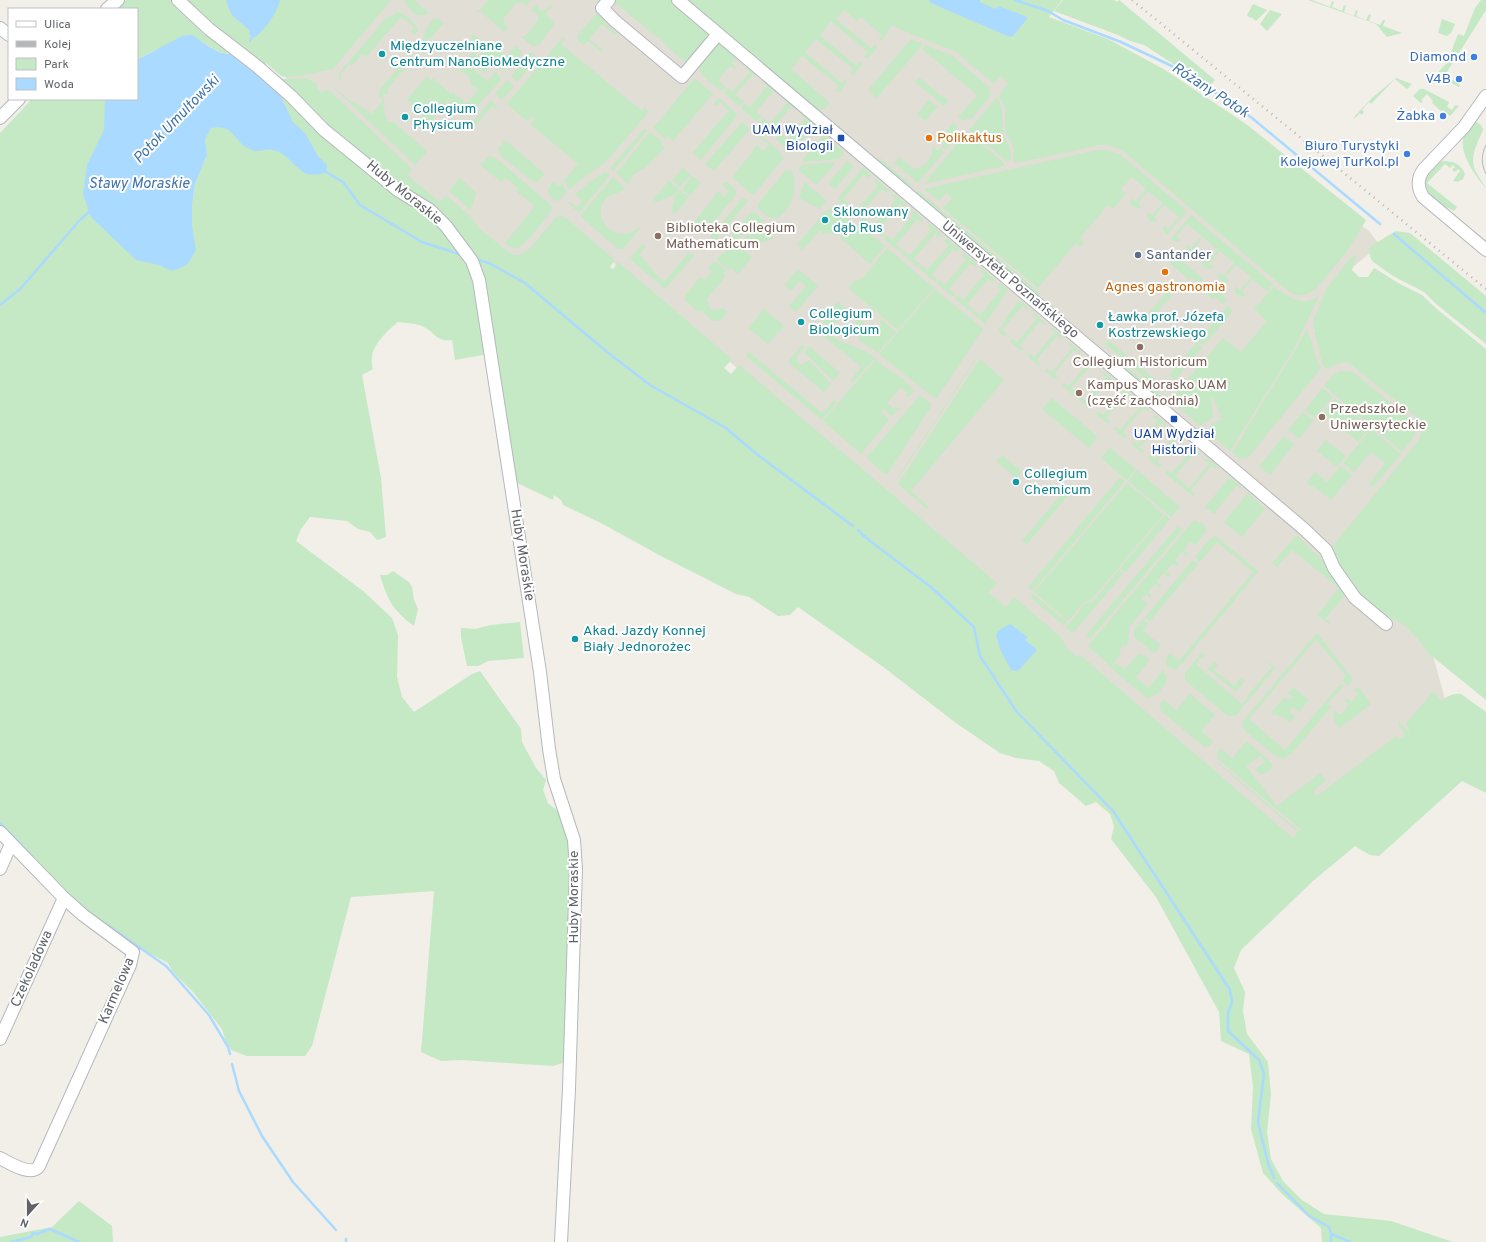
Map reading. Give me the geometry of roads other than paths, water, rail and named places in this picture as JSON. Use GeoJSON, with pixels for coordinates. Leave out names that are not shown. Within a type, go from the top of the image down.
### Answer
{"type":"FeatureCollection","features":[{"type":"Feature","properties":{"kind":"street"},"geometry":{"type":"LineString","coordinates":[[108,8],[118,0]]}},
{"type":"Feature","properties":{"kind":"street","name":"Huby Moraskie"},"geometry":{"type":"LineString","coordinates":[[178,0],[209,29],[258,67],[292,97],[324,130],[399,191],[430,210],[446,226],[472,261],[479,280],[540,672],[554,779],[574,840],[576,869],[569,1082],[561,1242]]}},
{"type":"Feature","properties":{"kind":"street"},"geometry":{"type":"LineString","coordinates":[[609,0],[602,8],[682,77],[718,34]]}},
{"type":"Feature","properties":{"kind":"street","name":"Uniwersytetu Poznańskiego"},"geometry":{"type":"LineString","coordinates":[[678,0],[1304,529],[1326,550],[1334,568],[1355,598],[1386,624]]}},
{"type":"Feature","properties":{"kind":"street"},"geometry":{"type":"LineString","coordinates":[[0,28],[8,34]]}},
{"type":"Feature","properties":{"kind":"street"},"geometry":{"type":"LineString","coordinates":[[1486,96],[1464,127],[1422,172],[1418,182],[1422,194],[1486,250]]}},
{"type":"Feature","properties":{"kind":"street"},"geometry":{"type":"LineString","coordinates":[[0,118],[18,100]]}},
{"type":"Feature","properties":{"kind":"street","name":"Karmelowa"},"geometry":{"type":"LineString","coordinates":[[0,832],[64,898],[96,926],[133,952],[130,965],[39,1166],[34,1171],[28,1170],[0,1158]]}},
{"type":"Feature","properties":{"kind":"street"},"geometry":{"type":"LineString","coordinates":[[0,869],[12,844]]}},
{"type":"Feature","properties":{"kind":"street","name":"Czekoladowa"},"geometry":{"type":"LineString","coordinates":[[0,1039],[64,898]]}},
{"type":"Feature","properties":{"kind":"water"},"geometry":{"type":"Polygon","coordinates":[[[226,0],[280,0],[271,20],[256,37],[253,37],[250,35],[249,30],[232,15],[226,0]]]}},
{"type":"Feature","properties":{"kind":"water"},"geometry":{"type":"Polygon","coordinates":[[[929,0],[980,0],[980,2],[995,9],[998,6],[1027,17],[1027,19],[1013,36],[1010,37],[931,3],[929,0]]]}},
{"type":"Feature","properties":{"kind":"water","name":"Stawy Moraskie"},"geometry":{"type":"Polygon","coordinates":[[[192,35],[218,51],[236,54],[271,84],[280,95],[293,122],[305,133],[318,156],[327,165],[326,172],[317,175],[309,174],[302,171],[280,153],[273,150],[254,151],[243,145],[227,129],[220,127],[211,128],[205,139],[207,155],[195,184],[192,206],[192,226],[196,250],[187,265],[172,271],[159,265],[136,260],[91,217],[83,194],[87,165],[104,130],[105,100],[138,100],[138,59],[182,36],[192,35]]]}},
{"type":"Feature","properties":{"kind":"water"},"geometry":{"type":"Polygon","coordinates":[[[1010,624],[1028,637],[1025,640],[1036,649],[1036,651],[1019,670],[1016,671],[1011,670],[1000,649],[996,635],[998,631],[1010,624]]]}},
{"type":"Feature","properties":{"kind":"waterway","name":"Różany Potok"},"geometry":{"type":"LineString","coordinates":[[1015,0],[1048,11],[1063,20],[1121,42],[1176,68],[1203,84],[1252,118],[1380,224]]}},
{"type":"Feature","properties":{"kind":"waterway","name":"Potok Umultowski"},"geometry":{"type":"LineString","coordinates":[[250,41],[254,34]]}},
{"type":"Feature","properties":{"kind":"waterway"},"geometry":{"type":"LineString","coordinates":[[326,172],[343,182],[360,205],[422,242],[462,255]]}},
{"type":"Feature","properties":{"kind":"waterway","name":"Potok Umultowski"},"geometry":{"type":"LineString","coordinates":[[0,305],[21,288],[79,221],[91,210]]}},
{"type":"Feature","properties":{"kind":"waterway","name":"Różany Potok"},"geometry":{"type":"LineString","coordinates":[[1394,234],[1486,313]]}},
{"type":"Feature","properties":{"kind":"waterway"},"geometry":{"type":"LineString","coordinates":[[478,260],[489,263],[525,283],[607,352],[650,385],[726,428],[754,452],[853,526]]}},
{"type":"Feature","properties":{"kind":"waterway"},"geometry":{"type":"LineString","coordinates":[[858,530],[932,588],[974,627],[980,656],[1017,712],[1113,811],[1230,990],[1232,1002],[1228,1014],[1228,1031],[1259,1060],[1264,1074],[1258,1122],[1268,1163],[1274,1178]]}},
{"type":"Feature","properties":{"kind":"waterway"},"geometry":{"type":"LineString","coordinates":[[0,823],[33,857]]}},
{"type":"Feature","properties":{"kind":"waterway"},"geometry":{"type":"LineString","coordinates":[[106,924],[166,966],[209,1015],[228,1047],[230,1054]]}},
{"type":"Feature","properties":{"kind":"waterway"},"geometry":{"type":"LineString","coordinates":[[232,1064],[239,1091],[262,1136],[293,1182],[336,1230]]}},
{"type":"Feature","properties":{"kind":"waterway"},"geometry":{"type":"LineString","coordinates":[[1277,1183],[1308,1215],[1329,1227],[1331,1234],[1350,1242]]}},
{"type":"Feature","properties":{"kind":"waterway"},"geometry":{"type":"LineString","coordinates":[[11,1242],[31,1237],[33,1233],[37,1234],[50,1229],[79,1242]]}},
{"type":"Feature","properties":{"kind":"waterway"},"geometry":{"type":"LineString","coordinates":[[1331,1234],[1331,1242]]}},
{"type":"Feature","properties":{"kind":"tram line"},"geometry":{"type":"LineString","coordinates":[[1486,145],[1482,160],[1486,174]]}},
{"type":"Feature","properties":{"kind":"railway"},"geometry":{"type":"LineString","coordinates":[[1132,0],[1486,289]]}},
{"type":"Feature","properties":{"kind":"place","name":"Międzyuczelniane Centrum NanoBioMedyczne"},"geometry":{"type":"Point","coordinates":[382,54]}},
{"type":"Feature","properties":{"kind":"place","name":"Diamond"},"geometry":{"type":"Point","coordinates":[1474,57]}},
{"type":"Feature","properties":{"kind":"place","name":"V4B"},"geometry":{"type":"Point","coordinates":[1459,79]}},
{"type":"Feature","properties":{"kind":"place","name":"Żabka"},"geometry":{"type":"Point","coordinates":[1443,116]}},
{"type":"Feature","properties":{"kind":"place","name":"Collegium Physicum"},"geometry":{"type":"Point","coordinates":[405,117]}},
{"type":"Feature","properties":{"kind":"place","name":"UAM Wydział Biologii"},"geometry":{"type":"Point","coordinates":[841,138]}},
{"type":"Feature","properties":{"kind":"place","name":"Polikaktus"},"geometry":{"type":"Point","coordinates":[929,138]}},
{"type":"Feature","properties":{"kind":"place","name":"Biuro Turystyki Kolejowej TurKol.pl"},"geometry":{"type":"Point","coordinates":[1407,154]}},
{"type":"Feature","properties":{"kind":"place","name":"Sklonowany dąb Rus"},"geometry":{"type":"Point","coordinates":[825,220]}},
{"type":"Feature","properties":{"kind":"place","name":"Biblioteka Collegium Mathematicum"},"geometry":{"type":"Point","coordinates":[658,236]}},
{"type":"Feature","properties":{"kind":"place","name":"Santander"},"geometry":{"type":"Point","coordinates":[1138,255]}},
{"type":"Feature","properties":{"kind":"place","name":"Agnes gastronomia"},"geometry":{"type":"Point","coordinates":[1165,272]}},
{"type":"Feature","properties":{"kind":"place","name":"Collegium Biologicum"},"geometry":{"type":"Point","coordinates":[801,322]}},
{"type":"Feature","properties":{"kind":"place","name":"Ławka prof. Józefa Kostrzewskiego"},"geometry":{"type":"Point","coordinates":[1100,325]}},
{"type":"Feature","properties":{"kind":"place","name":"Collegium Historicum"},"geometry":{"type":"Point","coordinates":[1140,347]}},
{"type":"Feature","properties":{"kind":"place","name":"Kampus Morasko UAM (część zachodnia)"},"geometry":{"type":"Point","coordinates":[1079,393]}},
{"type":"Feature","properties":{"kind":"place","name":"Przedszkole Uniwersyteckie"},"geometry":{"type":"Point","coordinates":[1322,417]}},
{"type":"Feature","properties":{"kind":"place","name":"UAM Wydział Historii"},"geometry":{"type":"Point","coordinates":[1174,419]}},
{"type":"Feature","properties":{"kind":"place","name":"Collegium Chemicum"},"geometry":{"type":"Point","coordinates":[1016,482]}},
{"type":"Feature","properties":{"kind":"place","name":"Akad. Jazdy Konnej Biały Jednorożec"},"geometry":{"type":"Point","coordinates":[575,639]}}]}
